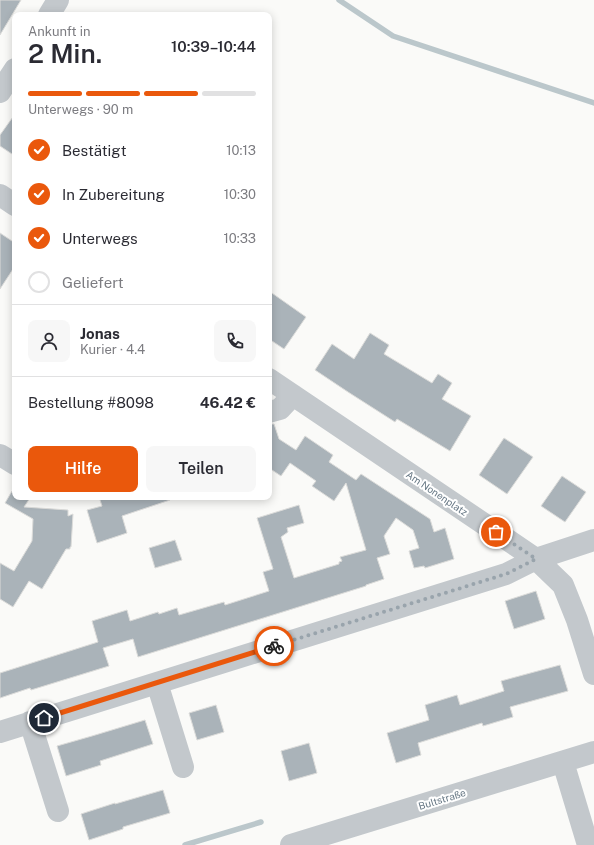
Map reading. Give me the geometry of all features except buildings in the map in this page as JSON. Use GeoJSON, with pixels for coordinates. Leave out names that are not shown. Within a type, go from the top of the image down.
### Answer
{"type":"FeatureCollection","features":[{"type":"Feature","properties":{"kind":"street"},"geometry":{"type":"LineString","coordinates":[[51,12],[58,0]]}},
{"type":"Feature","properties":{"kind":"street"},"geometry":{"type":"LineString","coordinates":[[0,92],[12,74]]}},
{"type":"Feature","properties":{"kind":"street"},"geometry":{"type":"LineString","coordinates":[[0,195],[12,203]]}},
{"type":"Feature","properties":{"kind":"street","name":"Am Nonenplatz"},"geometry":{"type":"LineString","coordinates":[[272,381],[536,559],[563,585],[577,620],[594,674]]}},
{"type":"Feature","properties":{"kind":"street"},"geometry":{"type":"LineString","coordinates":[[272,411],[280,409],[293,395]]}},
{"type":"Feature","properties":{"kind":"street"},"geometry":{"type":"LineString","coordinates":[[0,455],[12,462]]}},
{"type":"Feature","properties":{"kind":"street"},"geometry":{"type":"LineString","coordinates":[[0,732],[506,574],[536,559],[594,540]]}},
{"type":"Feature","properties":{"kind":"street"},"geometry":{"type":"LineString","coordinates":[[157,683],[183,767]]}},
{"type":"Feature","properties":{"kind":"street"},"geometry":{"type":"LineString","coordinates":[[30,722],[58,811]]}},
{"type":"Feature","properties":{"kind":"street","name":"Bultstraße"},"geometry":{"type":"LineString","coordinates":[[291,845],[594,752]]}},
{"type":"Feature","properties":{"kind":"street"},"geometry":{"type":"LineString","coordinates":[[563,762],[588,845]]}},
{"type":"Feature","properties":{"kind":"waterway"},"geometry":{"type":"LineString","coordinates":[[339,0],[393,36],[594,103]]}},
{"type":"Feature","properties":{"kind":"waterway"},"geometry":{"type":"LineString","coordinates":[[185,845],[261,822]]}},
{"type":"Feature","properties":{"kind":"way so far"},"geometry":{"type":"LineString","coordinates":[[274,646],[506,574],[536,559],[496,532]]}},
{"type":"Feature","properties":{"kind":"route"},"geometry":{"type":"LineString","coordinates":[[44,718],[274,646]]}}]}
